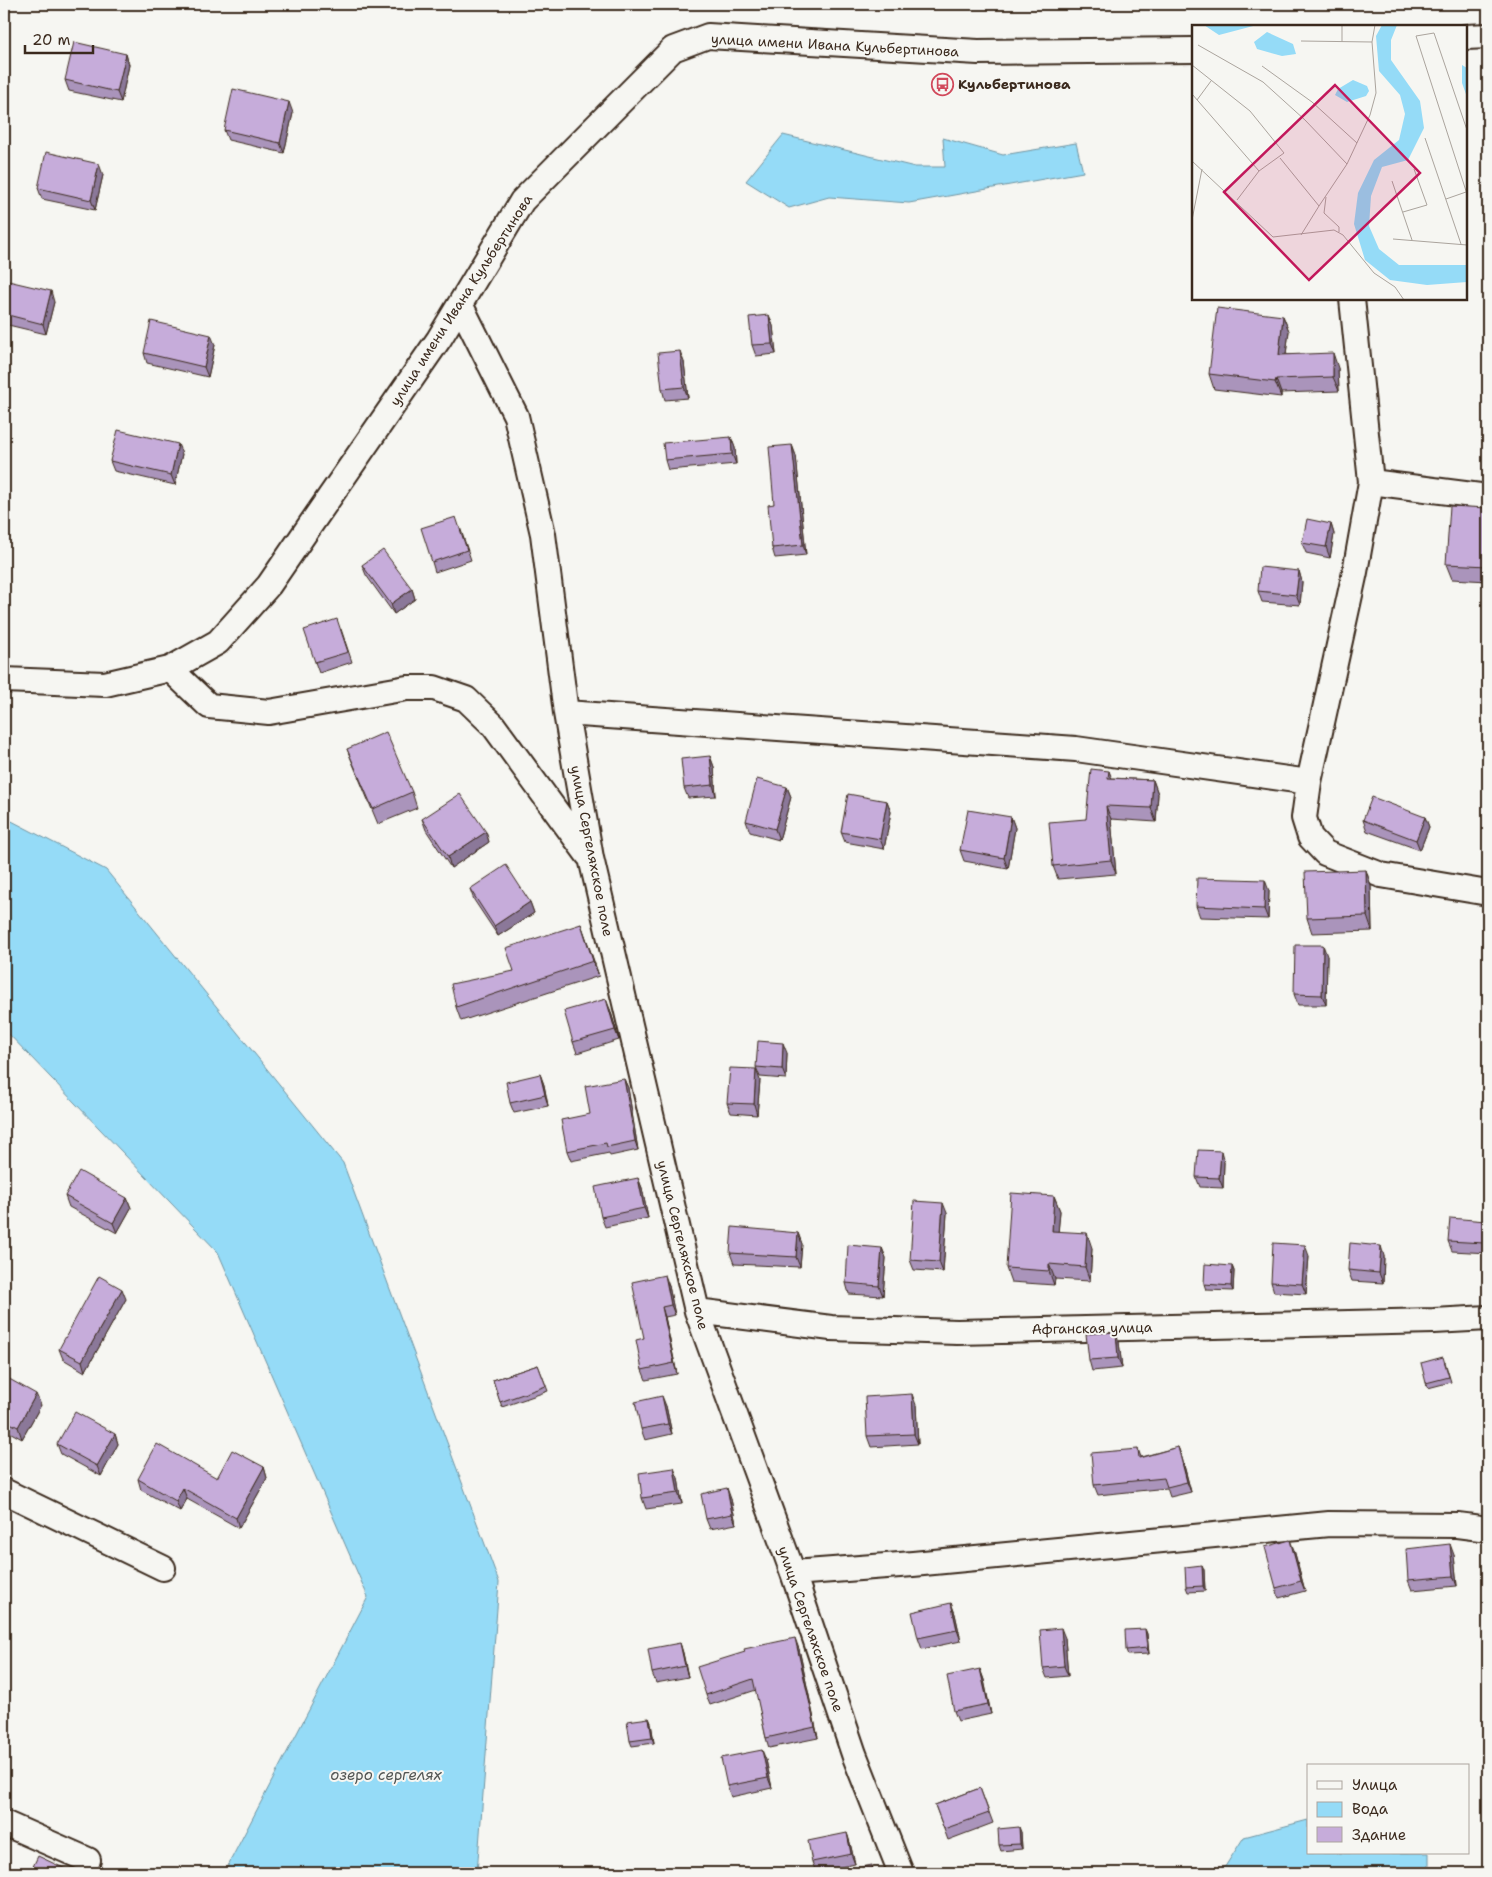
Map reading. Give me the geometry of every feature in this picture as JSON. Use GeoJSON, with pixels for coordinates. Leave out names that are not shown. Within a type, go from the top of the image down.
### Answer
{"type":"FeatureCollection","features":[{"type":"Feature","properties":{"kind":"street","name":"улица имени Ивана Кульбертинова"},"geometry":{"type":"LineString","coordinates":[[4,680],[105,684],[170,669],[218,642],[270,584],[439,339],[522,201],[672,49],[708,36],[978,52],[1192,50]]}},
{"type":"Feature","properties":{"kind":"street"},"geometry":{"type":"LineString","coordinates":[[1467,38],[1488,36]]}},
{"type":"Feature","properties":{"kind":"street"},"geometry":{"type":"LineString","coordinates":[[1352,300],[1371,482],[1356,572],[1308,782],[1304,818],[1310,837],[1325,853],[1381,875],[1488,893]]}},
{"type":"Feature","properties":{"kind":"street","name":"улица Сергеляхское поле"},"geometry":{"type":"LineString","coordinates":[[460,304],[516,416],[543,534],[566,713],[591,858],[697,1311],[793,1573],[854,1754],[901,1873]]}},
{"type":"Feature","properties":{"kind":"street"},"geometry":{"type":"LineString","coordinates":[[1371,482],[1488,497]]}},
{"type":"Feature","properties":{"kind":"street"},"geometry":{"type":"LineString","coordinates":[[170,669],[209,706],[269,712],[407,688],[434,688],[466,699],[493,725],[591,858]]}},
{"type":"Feature","properties":{"kind":"street"},"geometry":{"type":"LineString","coordinates":[[566,713],[1076,749],[1308,782]]}},
{"type":"Feature","properties":{"kind":"street","name":"Афганская улица"},"geometry":{"type":"LineString","coordinates":[[697,1311],[830,1328],[958,1332],[1434,1321],[1488,1318]]}},
{"type":"Feature","properties":{"kind":"street"},"geometry":{"type":"LineString","coordinates":[[4,1491],[163,1568]]}},
{"type":"Feature","properties":{"kind":"street"},"geometry":{"type":"LineString","coordinates":[[793,1573],[913,1564],[1329,1524],[1457,1525],[1488,1529]]}},
{"type":"Feature","properties":{"kind":"street"},"geometry":{"type":"LineString","coordinates":[[4,1823],[88,1860]]}},
{"type":"Feature","properties":{"kind":"water"},"geometry":{"type":"Polygon","coordinates":[[[783,135],[915,167],[945,167],[943,138],[1003,155],[1076,143],[1083,172],[909,203],[829,197],[789,208],[746,181],[783,135]]]}},
{"type":"Feature","properties":{"kind":"water","name":"озеро сергелях"},"geometry":{"type":"Polygon","coordinates":[[[4,817],[106,870],[343,1163],[499,1582],[477,1873],[224,1873],[368,1597],[218,1252],[4,1029],[4,817]]]}},
{"type":"Feature","properties":{"kind":"water"},"geometry":{"type":"Polygon","coordinates":[[[1307,1820],[1307,1854],[1429,1854],[1429,1873],[1221,1873],[1244,1837],[1307,1820]]]}},
{"type":"Feature","properties":{"kind":"building"},"geometry":{"type":"Polygon","coordinates":[[[74,42],[126,54],[117,92],[65,80],[74,42]]]}},
{"type":"Feature","properties":{"kind":"building"},"geometry":{"type":"Polygon","coordinates":[[[233,89],[289,102],[280,143],[224,130],[233,89]]]}},
{"type":"Feature","properties":{"kind":"building"},"geometry":{"type":"Polygon","coordinates":[[[46,152],[99,164],[91,200],[38,188],[46,152]]]}},
{"type":"Feature","properties":{"kind":"building"},"geometry":{"type":"Polygon","coordinates":[[[4,280],[51,291],[43,324],[4,314],[4,280]]]}},
{"type":"Feature","properties":{"kind":"building"},"geometry":{"type":"Polygon","coordinates":[[[1217,308],[1283,316],[1279,355],[1333,353],[1333,377],[1276,379],[1275,382],[1209,374],[1217,308]]]}},
{"type":"Feature","properties":{"kind":"building"},"geometry":{"type":"Polygon","coordinates":[[[769,315],[772,344],[752,345],[749,317],[769,315]]]}},
{"type":"Feature","properties":{"kind":"building"},"geometry":{"type":"Polygon","coordinates":[[[151,321],[211,335],[204,367],[144,353],[151,321]]]}},
{"type":"Feature","properties":{"kind":"building"},"geometry":{"type":"Polygon","coordinates":[[[680,351],[684,387],[662,389],[658,353],[680,351]]]}},
{"type":"Feature","properties":{"kind":"building"},"geometry":{"type":"Polygon","coordinates":[[[1488,396],[1488,427],[1486,426],[1488,396]]]}},
{"type":"Feature","properties":{"kind":"building"},"geometry":{"type":"Polygon","coordinates":[[[118,430],[178,444],[171,475],[110,461],[118,430]]]}},
{"type":"Feature","properties":{"kind":"building"},"geometry":{"type":"Polygon","coordinates":[[[731,437],[732,454],[665,460],[663,443],[731,437]]]}},
{"type":"Feature","properties":{"kind":"building"},"geometry":{"type":"Polygon","coordinates":[[[792,445],[803,545],[772,548],[768,505],[774,504],[769,447],[792,445]]]}},
{"type":"Feature","properties":{"kind":"building"},"geometry":{"type":"Polygon","coordinates":[[[1450,506],[1488,508],[1488,566],[1446,564],[1450,506]]]}},
{"type":"Feature","properties":{"kind":"building"},"geometry":{"type":"Polygon","coordinates":[[[456,517],[467,550],[432,562],[421,528],[456,517]]]}},
{"type":"Feature","properties":{"kind":"building"},"geometry":{"type":"Polygon","coordinates":[[[1307,519],[1331,524],[1326,547],[1302,543],[1307,519]]]}},
{"type":"Feature","properties":{"kind":"building"},"geometry":{"type":"Polygon","coordinates":[[[383,550],[412,589],[391,604],[362,565],[383,550]]]}},
{"type":"Feature","properties":{"kind":"building"},"geometry":{"type":"Polygon","coordinates":[[[1260,567],[1299,571],[1296,595],[1258,591],[1260,567]]]}},
{"type":"Feature","properties":{"kind":"building"},"geometry":{"type":"Polygon","coordinates":[[[337,619],[348,652],[315,662],[304,630],[337,619]]]}},
{"type":"Feature","properties":{"kind":"building"},"geometry":{"type":"Polygon","coordinates":[[[386,732],[412,792],[373,809],[347,749],[386,732]]]}},
{"type":"Feature","properties":{"kind":"building"},"geometry":{"type":"Polygon","coordinates":[[[710,756],[713,785],[684,788],[681,759],[710,756]]]}},
{"type":"Feature","properties":{"kind":"building"},"geometry":{"type":"Polygon","coordinates":[[[1091,769],[1109,771],[1108,778],[1153,780],[1151,808],[1106,806],[1111,860],[1053,866],[1049,822],[1086,819],[1091,769]]]}},
{"type":"Feature","properties":{"kind":"building"},"geometry":{"type":"Polygon","coordinates":[[[757,779],[787,787],[775,829],[746,821],[757,779]]]}},
{"type":"Feature","properties":{"kind":"building"},"geometry":{"type":"Polygon","coordinates":[[[460,794],[486,832],[448,857],[422,819],[460,794]]]}},
{"type":"Feature","properties":{"kind":"building"},"geometry":{"type":"Polygon","coordinates":[[[848,794],[887,801],[880,839],[841,832],[848,794]]]}},
{"type":"Feature","properties":{"kind":"building"},"geometry":{"type":"Polygon","coordinates":[[[1372,797],[1425,817],[1416,840],[1363,820],[1372,797]]]}},
{"type":"Feature","properties":{"kind":"building"},"geometry":{"type":"Polygon","coordinates":[[[968,810],[1011,817],[1004,858],[960,850],[968,810]]]}},
{"type":"Feature","properties":{"kind":"building"},"geometry":{"type":"Polygon","coordinates":[[[506,865],[530,902],[494,926],[470,889],[506,865]]]}},
{"type":"Feature","properties":{"kind":"building"},"geometry":{"type":"Polygon","coordinates":[[[1366,870],[1367,916],[1307,918],[1305,872],[1366,870]]]}},
{"type":"Feature","properties":{"kind":"building"},"geometry":{"type":"Polygon","coordinates":[[[1197,878],[1265,880],[1264,909],[1196,906],[1197,878]]]}},
{"type":"Feature","properties":{"kind":"building"},"geometry":{"type":"Polygon","coordinates":[[[581,924],[593,961],[456,1007],[451,984],[514,971],[506,948],[581,924]]]}},
{"type":"Feature","properties":{"kind":"building"},"geometry":{"type":"Polygon","coordinates":[[[1295,945],[1323,945],[1322,995],[1294,994],[1295,945]]]}},
{"type":"Feature","properties":{"kind":"building"},"geometry":{"type":"Polygon","coordinates":[[[606,999],[615,1030],[573,1042],[564,1011],[606,999]]]}},
{"type":"Feature","properties":{"kind":"building"},"geometry":{"type":"Polygon","coordinates":[[[758,1041],[783,1043],[782,1069],[756,1067],[758,1041]]]}},
{"type":"Feature","properties":{"kind":"building"},"geometry":{"type":"Polygon","coordinates":[[[730,1068],[756,1069],[754,1104],[727,1103],[730,1068]]]}},
{"type":"Feature","properties":{"kind":"building"},"geometry":{"type":"Polygon","coordinates":[[[540,1074],[545,1095],[510,1103],[506,1082],[540,1074]]]}},
{"type":"Feature","properties":{"kind":"building"},"geometry":{"type":"Polygon","coordinates":[[[624,1079],[635,1141],[607,1147],[606,1143],[567,1151],[561,1120],[590,1114],[585,1086],[624,1079]]]}},
{"type":"Feature","properties":{"kind":"building"},"geometry":{"type":"Polygon","coordinates":[[[1198,1150],[1221,1151],[1219,1178],[1196,1177],[1198,1150]]]}},
{"type":"Feature","properties":{"kind":"building"},"geometry":{"type":"Polygon","coordinates":[[[79,1171],[127,1198],[113,1223],[65,1196],[79,1171]]]}},
{"type":"Feature","properties":{"kind":"building"},"geometry":{"type":"Polygon","coordinates":[[[638,1178],[644,1208],[601,1217],[595,1187],[638,1178]]]}},
{"type":"Feature","properties":{"kind":"building"},"geometry":{"type":"Polygon","coordinates":[[[1011,1193],[1054,1196],[1052,1231],[1087,1233],[1085,1267],[1049,1264],[1049,1271],[1006,1268],[1011,1193]]]}},
{"type":"Feature","properties":{"kind":"building"},"geometry":{"type":"Polygon","coordinates":[[[914,1201],[943,1203],[939,1262],[910,1260],[914,1201]]]}},
{"type":"Feature","properties":{"kind":"building"},"geometry":{"type":"Polygon","coordinates":[[[1450,1218],[1486,1221],[1484,1243],[1448,1241],[1450,1218]]]}},
{"type":"Feature","properties":{"kind":"building"},"geometry":{"type":"Polygon","coordinates":[[[732,1227],[798,1233],[796,1257],[730,1253],[732,1227]]]}},
{"type":"Feature","properties":{"kind":"building"},"geometry":{"type":"Polygon","coordinates":[[[1273,1243],[1305,1245],[1302,1284],[1271,1282],[1273,1243]]]}},
{"type":"Feature","properties":{"kind":"building"},"geometry":{"type":"Polygon","coordinates":[[[1350,1243],[1381,1246],[1379,1273],[1348,1270],[1350,1243]]]}},
{"type":"Feature","properties":{"kind":"building"},"geometry":{"type":"Polygon","coordinates":[[[848,1245],[882,1248],[879,1286],[846,1283],[848,1245]]]}},
{"type":"Feature","properties":{"kind":"building"},"geometry":{"type":"Polygon","coordinates":[[[1205,1264],[1232,1266],[1231,1286],[1204,1284],[1205,1264]]]}},
{"type":"Feature","properties":{"kind":"building"},"geometry":{"type":"Polygon","coordinates":[[[665,1275],[671,1305],[662,1307],[674,1363],[642,1370],[636,1340],[644,1338],[632,1282],[665,1275]]]}},
{"type":"Feature","properties":{"kind":"building"},"geometry":{"type":"Polygon","coordinates":[[[99,1276],[122,1289],[82,1361],[59,1349],[99,1276]]]}},
{"type":"Feature","properties":{"kind":"building"},"geometry":{"type":"Polygon","coordinates":[[[1116,1332],[1118,1358],[1089,1360],[1086,1334],[1116,1332]]]}},
{"type":"Feature","properties":{"kind":"building"},"geometry":{"type":"Polygon","coordinates":[[[1443,1357],[1449,1377],[1426,1383],[1421,1363],[1443,1357]]]}},
{"type":"Feature","properties":{"kind":"building"},"geometry":{"type":"Polygon","coordinates":[[[538,1365],[546,1386],[500,1402],[493,1380],[538,1365]]]}},
{"type":"Feature","properties":{"kind":"building"},"geometry":{"type":"Polygon","coordinates":[[[4,1376],[36,1394],[18,1427],[4,1420],[4,1376]]]}},
{"type":"Feature","properties":{"kind":"building"},"geometry":{"type":"Polygon","coordinates":[[[912,1394],[914,1434],[867,1436],[865,1397],[912,1394]]]}},
{"type":"Feature","properties":{"kind":"building"},"geometry":{"type":"Polygon","coordinates":[[[662,1396],[668,1424],[641,1429],[635,1402],[662,1396]]]}},
{"type":"Feature","properties":{"kind":"building"},"geometry":{"type":"Polygon","coordinates":[[[75,1412],[115,1434],[97,1466],[57,1444],[75,1412]]]}},
{"type":"Feature","properties":{"kind":"building"},"geometry":{"type":"Polygon","coordinates":[[[157,1444],[217,1478],[232,1450],[264,1467],[236,1518],[183,1488],[176,1501],[138,1479],[157,1444]]]}},
{"type":"Feature","properties":{"kind":"building"},"geometry":{"type":"Polygon","coordinates":[[[1178,1447],[1187,1482],[1167,1487],[1164,1478],[1094,1485],[1091,1453],[1138,1449],[1139,1458],[1178,1447]]]}},
{"type":"Feature","properties":{"kind":"building"},"geometry":{"type":"Polygon","coordinates":[[[674,1468],[678,1493],[642,1498],[639,1473],[674,1468]]]}},
{"type":"Feature","properties":{"kind":"building"},"geometry":{"type":"Polygon","coordinates":[[[727,1488],[732,1514],[706,1519],[701,1494],[727,1488]]]}},
{"type":"Feature","properties":{"kind":"building"},"geometry":{"type":"Polygon","coordinates":[[[1290,1540],[1301,1581],[1276,1588],[1265,1547],[1290,1540]]]}},
{"type":"Feature","properties":{"kind":"building"},"geometry":{"type":"Polygon","coordinates":[[[1450,1544],[1453,1576],[1408,1580],[1406,1549],[1450,1544]]]}},
{"type":"Feature","properties":{"kind":"building"},"geometry":{"type":"Polygon","coordinates":[[[1202,1565],[1203,1586],[1186,1587],[1185,1567],[1202,1565]]]}},
{"type":"Feature","properties":{"kind":"building"},"geometry":{"type":"Polygon","coordinates":[[[951,1603],[957,1630],[918,1638],[912,1612],[951,1603]]]}},
{"type":"Feature","properties":{"kind":"building"},"geometry":{"type":"Polygon","coordinates":[[[1061,1628],[1064,1666],[1043,1668],[1040,1630],[1061,1628]]]}},
{"type":"Feature","properties":{"kind":"building"},"geometry":{"type":"Polygon","coordinates":[[[1145,1629],[1147,1648],[1126,1650],[1125,1630],[1145,1629]]]}},
{"type":"Feature","properties":{"kind":"building"},"geometry":{"type":"Polygon","coordinates":[[[795,1638],[815,1727],[766,1738],[753,1679],[706,1695],[697,1667],[745,1652],[744,1649],[795,1638]]]}},
{"type":"Feature","properties":{"kind":"building"},"geometry":{"type":"Polygon","coordinates":[[[680,1643],[685,1666],[652,1673],[648,1649],[680,1643]]]}},
{"type":"Feature","properties":{"kind":"building"},"geometry":{"type":"Polygon","coordinates":[[[980,1669],[988,1704],[954,1711],[947,1676],[980,1669]]]}},
{"type":"Feature","properties":{"kind":"building"},"geometry":{"type":"Polygon","coordinates":[[[649,1718],[652,1738],[630,1741],[627,1721],[649,1718]]]}},
{"type":"Feature","properties":{"kind":"building"},"geometry":{"type":"Polygon","coordinates":[[[762,1750],[768,1778],[727,1786],[721,1758],[762,1750]]]}},
{"type":"Feature","properties":{"kind":"building"},"geometry":{"type":"Polygon","coordinates":[[[980,1788],[989,1813],[944,1829],[935,1805],[980,1788]]]}},
{"type":"Feature","properties":{"kind":"building"},"geometry":{"type":"Polygon","coordinates":[[[1019,1827],[1020,1844],[999,1845],[998,1829],[1019,1827]]]}},
{"type":"Feature","properties":{"kind":"building"},"geometry":{"type":"Polygon","coordinates":[[[847,1833],[851,1854],[812,1862],[808,1841],[847,1833]]]}},
{"type":"Feature","properties":{"kind":"building"},"geometry":{"type":"Polygon","coordinates":[[[38,1856],[72,1872],[30,1873],[38,1856]]]}},
{"type":"Feature","properties":{"kind":"building"},"geometry":{"type":"Polygon","coordinates":[[[872,1865],[873,1873],[845,1873],[844,1871],[872,1865]]]}},
{"type":"Feature","properties":{"kind":"place","name":"Кульбертинова"},"geometry":{"type":"Point","coordinates":[942,84]}}]}
